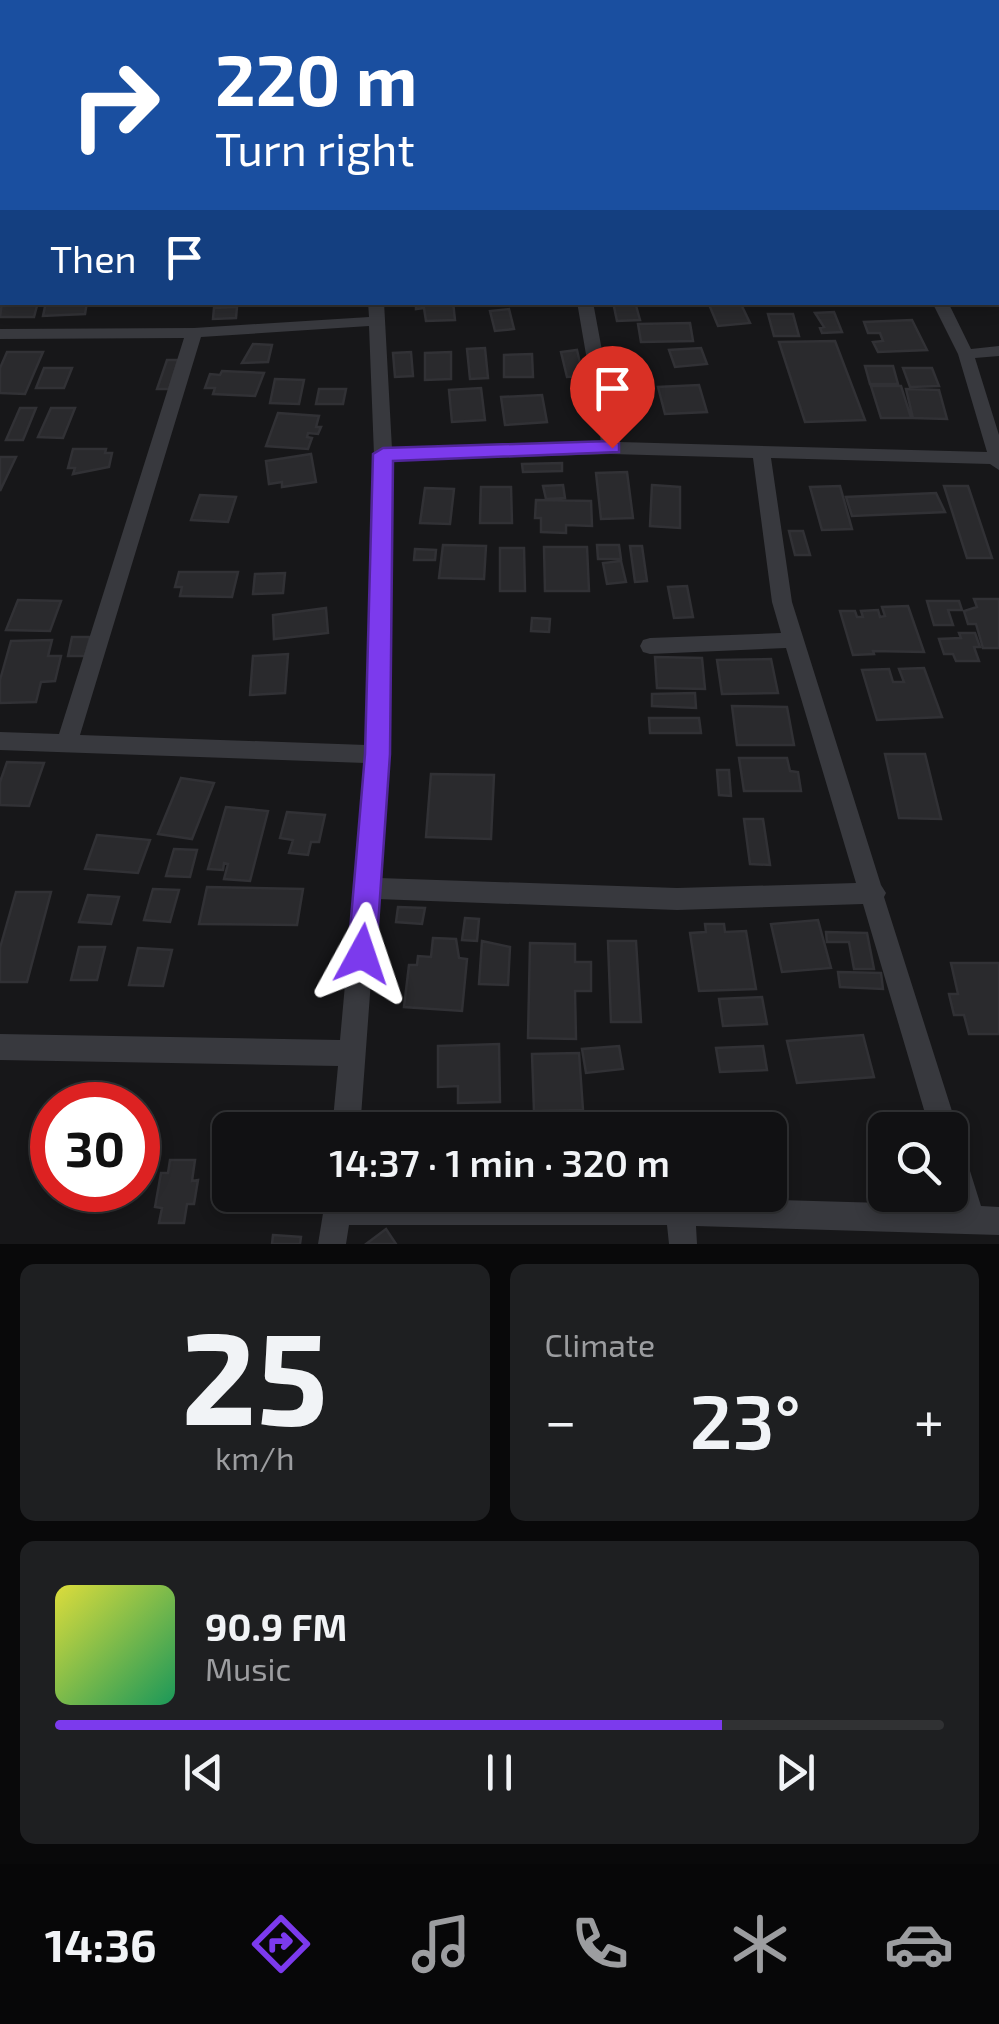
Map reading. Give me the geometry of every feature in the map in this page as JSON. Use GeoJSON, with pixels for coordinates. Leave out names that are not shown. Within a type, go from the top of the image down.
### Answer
{"type":"FeatureCollection","features":[{"type":"Feature","properties":{"kind":"street"},"geometry":{"type":"LineString","coordinates":[[585,305],[612,448]]}},
{"type":"Feature","properties":{"kind":"street"},"geometry":{"type":"LineString","coordinates":[[383,454],[612,448],[761,450],[998,461],[966,354],[942,305]]}},
{"type":"Feature","properties":{"kind":"street"},"geometry":{"type":"LineString","coordinates":[[0,334],[194,333],[376,312],[383,454],[377,754],[348,1112]]}},
{"type":"Feature","properties":{"kind":"street"},"geometry":{"type":"LineString","coordinates":[[67,742],[194,333]]}},
{"type":"Feature","properties":{"kind":"street"},"geometry":{"type":"LineString","coordinates":[[966,354],[999,351]]}},
{"type":"Feature","properties":{"kind":"street"},"geometry":{"type":"LineString","coordinates":[[761,450],[776,569],[793,640],[939,1112]]}},
{"type":"Feature","properties":{"kind":"street"},"geometry":{"type":"LineString","coordinates":[[650,646],[793,640]]}},
{"type":"Feature","properties":{"kind":"street"},"geometry":{"type":"LineString","coordinates":[[0,741],[377,754]]}},
{"type":"Feature","properties":{"kind":"street"},"geometry":{"type":"LineString","coordinates":[[368,888],[676,899],[874,893]]}},
{"type":"Feature","properties":{"kind":"street"},"geometry":{"type":"LineString","coordinates":[[0,1047],[354,1053]]}},
{"type":"Feature","properties":{"kind":"street"},"geometry":{"type":"LineString","coordinates":[[714,1212],[985,1220],[968,1186]]}},
{"type":"Feature","properties":{"kind":"street"},"geometry":{"type":"LineString","coordinates":[[332,1244],[337,1212]]}},
{"type":"Feature","properties":{"kind":"street"},"geometry":{"type":"LineString","coordinates":[[680,1212],[683,1244]]}},
{"type":"Feature","properties":{"kind":"building"},"geometry":{"type":"Polygon","coordinates":[[[2,305],[37,305],[34,317],[0,317],[2,305]]]}},
{"type":"Feature","properties":{"kind":"building"},"geometry":{"type":"Polygon","coordinates":[[[45,305],[86,305],[85,314],[43,316],[45,305]]]}},
{"type":"Feature","properties":{"kind":"building"},"geometry":{"type":"Polygon","coordinates":[[[416,305],[453,305],[455,320],[426,321],[424,308],[416,309],[416,305]]]}},
{"type":"Feature","properties":{"kind":"building"},"geometry":{"type":"Polygon","coordinates":[[[614,305],[636,305],[640,320],[617,321],[614,305]]]}},
{"type":"Feature","properties":{"kind":"building"},"geometry":{"type":"Polygon","coordinates":[[[709,305],[741,305],[750,323],[718,326],[709,305]]]}},
{"type":"Feature","properties":{"kind":"building"},"geometry":{"type":"Polygon","coordinates":[[[237,307],[236,318],[213,319],[214,308],[237,307]]]}},
{"type":"Feature","properties":{"kind":"building"},"geometry":{"type":"Polygon","coordinates":[[[509,309],[514,329],[495,331],[490,311],[509,309]]]}},
{"type":"Feature","properties":{"kind":"building"},"geometry":{"type":"Polygon","coordinates":[[[834,312],[842,332],[822,333],[820,328],[824,327],[815,313],[834,312]]]}},
{"type":"Feature","properties":{"kind":"building"},"geometry":{"type":"Polygon","coordinates":[[[768,314],[793,314],[799,336],[774,336],[768,314]]]}},
{"type":"Feature","properties":{"kind":"building"},"geometry":{"type":"Polygon","coordinates":[[[912,320],[927,350],[878,352],[873,342],[883,341],[880,333],[868,333],[864,322],[912,320]]]}},
{"type":"Feature","properties":{"kind":"building"},"geometry":{"type":"Polygon","coordinates":[[[690,323],[693,341],[641,342],[638,324],[690,323]]]}},
{"type":"Feature","properties":{"kind":"building"},"geometry":{"type":"Polygon","coordinates":[[[835,341],[865,420],[805,422],[779,342],[835,341]]]}},
{"type":"Feature","properties":{"kind":"building"},"geometry":{"type":"Polygon","coordinates":[[[253,344],[272,345],[268,362],[242,363],[253,344]]]}},
{"type":"Feature","properties":{"kind":"building"},"geometry":{"type":"Polygon","coordinates":[[[485,348],[488,378],[470,379],[467,349],[485,348]]]}},
{"type":"Feature","properties":{"kind":"building"},"geometry":{"type":"Polygon","coordinates":[[[701,348],[707,364],[675,367],[669,350],[701,348]]]}},
{"type":"Feature","properties":{"kind":"building"},"geometry":{"type":"Polygon","coordinates":[[[577,350],[583,376],[567,377],[561,352],[577,350]]]}},
{"type":"Feature","properties":{"kind":"building"},"geometry":{"type":"Polygon","coordinates":[[[7,352],[43,352],[25,394],[0,393],[0,368],[7,352]]]}},
{"type":"Feature","properties":{"kind":"building"},"geometry":{"type":"Polygon","coordinates":[[[411,352],[413,376],[395,377],[393,353],[411,352]]]}},
{"type":"Feature","properties":{"kind":"building"},"geometry":{"type":"Polygon","coordinates":[[[451,352],[451,379],[425,380],[425,353],[451,352]]]}},
{"type":"Feature","properties":{"kind":"building"},"geometry":{"type":"Polygon","coordinates":[[[532,354],[533,377],[504,377],[504,355],[532,354]]]}},
{"type":"Feature","properties":{"kind":"building"},"geometry":{"type":"Polygon","coordinates":[[[167,360],[178,360],[169,389],[157,389],[167,360]]]}},
{"type":"Feature","properties":{"kind":"building"},"geometry":{"type":"Polygon","coordinates":[[[865,366],[893,366],[898,384],[870,384],[865,366]]]}},
{"type":"Feature","properties":{"kind":"building"},"geometry":{"type":"Polygon","coordinates":[[[44,368],[72,368],[64,388],[36,388],[44,368]]]}},
{"type":"Feature","properties":{"kind":"building"},"geometry":{"type":"Polygon","coordinates":[[[903,368],[932,368],[939,386],[910,387],[903,368]]]}},
{"type":"Feature","properties":{"kind":"building"},"geometry":{"type":"Polygon","coordinates":[[[222,371],[264,373],[255,396],[213,394],[215,388],[205,388],[210,374],[220,375],[222,371]]]}},
{"type":"Feature","properties":{"kind":"building"},"geometry":{"type":"Polygon","coordinates":[[[637,372],[646,402],[629,403],[620,374],[637,372]]]}},
{"type":"Feature","properties":{"kind":"building"},"geometry":{"type":"Polygon","coordinates":[[[275,379],[304,380],[299,404],[270,403],[275,379]]]}},
{"type":"Feature","properties":{"kind":"building"},"geometry":{"type":"Polygon","coordinates":[[[699,385],[707,412],[665,414],[658,387],[699,385]]]}},
{"type":"Feature","properties":{"kind":"building"},"geometry":{"type":"Polygon","coordinates":[[[871,386],[901,386],[911,418],[881,418],[871,386]]]}},
{"type":"Feature","properties":{"kind":"building"},"geometry":{"type":"Polygon","coordinates":[[[481,388],[485,420],[452,422],[449,390],[481,388]]]}},
{"type":"Feature","properties":{"kind":"building"},"geometry":{"type":"Polygon","coordinates":[[[319,389],[346,389],[343,404],[316,404],[319,389]]]}},
{"type":"Feature","properties":{"kind":"building"},"geometry":{"type":"Polygon","coordinates":[[[906,389],[939,390],[947,419],[913,418],[906,389]]]}},
{"type":"Feature","properties":{"kind":"building"},"geometry":{"type":"Polygon","coordinates":[[[542,395],[547,422],[505,425],[501,397],[542,395]]]}},
{"type":"Feature","properties":{"kind":"building"},"geometry":{"type":"Polygon","coordinates":[[[20,408],[36,408],[23,440],[6,440],[20,408]]]}},
{"type":"Feature","properties":{"kind":"building"},"geometry":{"type":"Polygon","coordinates":[[[51,408],[75,408],[63,438],[38,437],[51,408]]]}},
{"type":"Feature","properties":{"kind":"building"},"geometry":{"type":"Polygon","coordinates":[[[278,413],[319,416],[316,427],[321,427],[318,434],[308,433],[307,437],[312,438],[308,449],[266,446],[278,413]]]}},
{"type":"Feature","properties":{"kind":"building"},"geometry":{"type":"Polygon","coordinates":[[[73,449],[106,449],[105,453],[112,453],[109,467],[73,474],[75,468],[68,468],[73,449]]]}},
{"type":"Feature","properties":{"kind":"building"},"geometry":{"type":"Polygon","coordinates":[[[311,454],[316,482],[282,487],[282,482],[269,484],[266,461],[311,454]]]}},
{"type":"Feature","properties":{"kind":"building"},"geometry":{"type":"Polygon","coordinates":[[[0,457],[16,457],[0,491],[0,457]]]}},
{"type":"Feature","properties":{"kind":"building"},"geometry":{"type":"Polygon","coordinates":[[[562,463],[562,471],[523,472],[522,464],[562,463]]]}},
{"type":"Feature","properties":{"kind":"building"},"geometry":{"type":"Polygon","coordinates":[[[627,472],[633,518],[601,519],[596,473],[627,472]]]}},
{"type":"Feature","properties":{"kind":"building"},"geometry":{"type":"Polygon","coordinates":[[[563,485],[565,498],[546,499],[543,486],[563,485]]]}},
{"type":"Feature","properties":{"kind":"building"},"geometry":{"type":"Polygon","coordinates":[[[652,485],[680,487],[680,528],[650,526],[652,485]]]}},
{"type":"Feature","properties":{"kind":"building"},"geometry":{"type":"Polygon","coordinates":[[[840,486],[852,529],[822,530],[810,487],[840,486]]]}},
{"type":"Feature","properties":{"kind":"building"},"geometry":{"type":"Polygon","coordinates":[[[944,486],[968,486],[992,558],[967,558],[944,486]]]}},
{"type":"Feature","properties":{"kind":"building"},"geometry":{"type":"Polygon","coordinates":[[[481,487],[511,487],[512,523],[480,523],[481,487]]]}},
{"type":"Feature","properties":{"kind":"building"},"geometry":{"type":"Polygon","coordinates":[[[425,488],[454,489],[450,524],[420,523],[425,488]]]}},
{"type":"Feature","properties":{"kind":"building"},"geometry":{"type":"Polygon","coordinates":[[[936,493],[945,512],[852,516],[846,497],[936,493]]]}},
{"type":"Feature","properties":{"kind":"building"},"geometry":{"type":"Polygon","coordinates":[[[200,495],[236,497],[228,522],[191,520],[200,495]]]}},
{"type":"Feature","properties":{"kind":"building"},"geometry":{"type":"Polygon","coordinates":[[[536,500],[591,501],[592,526],[566,525],[566,533],[541,532],[541,518],[535,518],[536,500]]]}},
{"type":"Feature","properties":{"kind":"building"},"geometry":{"type":"Polygon","coordinates":[[[789,531],[803,531],[810,555],[795,555],[789,531]]]}},
{"type":"Feature","properties":{"kind":"building"},"geometry":{"type":"Polygon","coordinates":[[[443,545],[486,546],[484,579],[439,578],[443,545]]]}},
{"type":"Feature","properties":{"kind":"building"},"geometry":{"type":"Polygon","coordinates":[[[597,545],[619,545],[621,559],[598,559],[597,545]]]}},
{"type":"Feature","properties":{"kind":"building"},"geometry":{"type":"Polygon","coordinates":[[[630,546],[642,546],[647,581],[635,582],[630,546]]]}},
{"type":"Feature","properties":{"kind":"building"},"geometry":{"type":"Polygon","coordinates":[[[544,547],[587,547],[589,591],[545,591],[544,547]]]}},
{"type":"Feature","properties":{"kind":"building"},"geometry":{"type":"Polygon","coordinates":[[[500,548],[524,548],[525,591],[500,591],[500,548]]]}},
{"type":"Feature","properties":{"kind":"building"},"geometry":{"type":"Polygon","coordinates":[[[415,549],[436,550],[435,560],[414,560],[415,549]]]}},
{"type":"Feature","properties":{"kind":"building"},"geometry":{"type":"Polygon","coordinates":[[[621,561],[626,582],[607,584],[603,563],[621,561]]]}},
{"type":"Feature","properties":{"kind":"building"},"geometry":{"type":"Polygon","coordinates":[[[179,572],[238,572],[232,597],[180,596],[182,587],[175,587],[179,572]]]}},
{"type":"Feature","properties":{"kind":"building"},"geometry":{"type":"Polygon","coordinates":[[[285,573],[283,593],[253,594],[255,574],[285,573]]]}},
{"type":"Feature","properties":{"kind":"building"},"geometry":{"type":"Polygon","coordinates":[[[687,586],[693,617],[674,618],[668,587],[687,586]]]}},
{"type":"Feature","properties":{"kind":"building"},"geometry":{"type":"Polygon","coordinates":[[[974,599],[999,599],[999,648],[983,648],[976,624],[968,624],[964,611],[977,607],[974,599]]]}},
{"type":"Feature","properties":{"kind":"building"},"geometry":{"type":"Polygon","coordinates":[[[18,600],[61,601],[50,631],[6,630],[18,600]]]}},
{"type":"Feature","properties":{"kind":"building"},"geometry":{"type":"Polygon","coordinates":[[[927,601],[959,601],[962,610],[948,610],[953,625],[934,625],[927,601]]]}},
{"type":"Feature","properties":{"kind":"building"},"geometry":{"type":"Polygon","coordinates":[[[908,606],[924,652],[873,651],[874,654],[853,655],[840,611],[855,611],[857,617],[863,617],[861,611],[878,610],[880,617],[885,616],[882,607],[908,606]]]}},
{"type":"Feature","properties":{"kind":"building"},"geometry":{"type":"Polygon","coordinates":[[[326,608],[328,633],[274,639],[273,615],[326,608]]]}},
{"type":"Feature","properties":{"kind":"building"},"geometry":{"type":"Polygon","coordinates":[[[532,618],[550,619],[549,632],[531,631],[532,618]]]}},
{"type":"Feature","properties":{"kind":"building"},"geometry":{"type":"Polygon","coordinates":[[[959,633],[975,633],[979,661],[956,661],[953,654],[944,654],[939,639],[961,638],[959,633]]]}},
{"type":"Feature","properties":{"kind":"building"},"geometry":{"type":"Polygon","coordinates":[[[72,637],[90,637],[85,656],[68,656],[72,637]]]}},
{"type":"Feature","properties":{"kind":"building"},"geometry":{"type":"Polygon","coordinates":[[[52,640],[48,656],[61,656],[55,681],[41,682],[36,702],[0,703],[0,680],[11,641],[52,640]]]}},
{"type":"Feature","properties":{"kind":"building"},"geometry":{"type":"Polygon","coordinates":[[[288,654],[285,693],[250,695],[253,656],[288,654]]]}},
{"type":"Feature","properties":{"kind":"building"},"geometry":{"type":"Polygon","coordinates":[[[655,657],[702,658],[705,689],[657,688],[655,657]]]}},
{"type":"Feature","properties":{"kind":"building"},"geometry":{"type":"Polygon","coordinates":[[[771,659],[778,693],[722,694],[717,660],[771,659]]]}},
{"type":"Feature","properties":{"kind":"building"},"geometry":{"type":"Polygon","coordinates":[[[924,668],[942,717],[877,720],[862,670],[889,669],[893,682],[904,682],[899,669],[924,668]]]}},
{"type":"Feature","properties":{"kind":"building"},"geometry":{"type":"Polygon","coordinates":[[[695,693],[696,708],[652,706],[652,694],[695,693]]]}},
{"type":"Feature","properties":{"kind":"building"},"geometry":{"type":"Polygon","coordinates":[[[732,706],[787,707],[794,745],[737,745],[732,706]]]}},
{"type":"Feature","properties":{"kind":"building"},"geometry":{"type":"Polygon","coordinates":[[[649,718],[699,718],[701,733],[650,733],[649,718]]]}},
{"type":"Feature","properties":{"kind":"building"},"geometry":{"type":"Polygon","coordinates":[[[885,754],[925,754],[941,819],[899,818],[885,754]]]}},
{"type":"Feature","properties":{"kind":"building"},"geometry":{"type":"Polygon","coordinates":[[[739,758],[787,758],[790,771],[798,772],[801,791],[744,791],[739,758]]]}},
{"type":"Feature","properties":{"kind":"building"},"geometry":{"type":"Polygon","coordinates":[[[7,762],[44,763],[29,806],[0,805],[0,782],[7,762]]]}},
{"type":"Feature","properties":{"kind":"building"},"geometry":{"type":"Polygon","coordinates":[[[717,770],[729,770],[731,796],[719,795],[717,770]]]}},
{"type":"Feature","properties":{"kind":"building"},"geometry":{"type":"Polygon","coordinates":[[[431,774],[494,775],[491,839],[426,837],[431,774]]]}},
{"type":"Feature","properties":{"kind":"building"},"geometry":{"type":"Polygon","coordinates":[[[181,778],[214,783],[192,839],[158,834],[181,778]]]}},
{"type":"Feature","properties":{"kind":"building"},"geometry":{"type":"Polygon","coordinates":[[[226,807],[268,811],[250,881],[224,879],[228,864],[224,863],[223,870],[208,869],[226,807]]]}},
{"type":"Feature","properties":{"kind":"building"},"geometry":{"type":"Polygon","coordinates":[[[287,812],[325,815],[319,842],[311,842],[308,855],[289,853],[293,840],[280,838],[287,812]]]}},
{"type":"Feature","properties":{"kind":"building"},"geometry":{"type":"Polygon","coordinates":[[[744,819],[763,819],[770,865],[750,864],[744,819]]]}},
{"type":"Feature","properties":{"kind":"building"},"geometry":{"type":"Polygon","coordinates":[[[97,835],[150,840],[138,873],[85,869],[97,835]]]}},
{"type":"Feature","properties":{"kind":"building"},"geometry":{"type":"Polygon","coordinates":[[[174,849],[197,850],[190,877],[166,876],[174,849]]]}},
{"type":"Feature","properties":{"kind":"building"},"geometry":{"type":"Polygon","coordinates":[[[207,887],[303,889],[297,925],[199,924],[207,887]]]}},
{"type":"Feature","properties":{"kind":"building"},"geometry":{"type":"Polygon","coordinates":[[[153,889],[179,890],[170,922],[144,920],[153,889]]]}},
{"type":"Feature","properties":{"kind":"building"},"geometry":{"type":"Polygon","coordinates":[[[16,892],[51,892],[27,982],[0,982],[0,948],[16,892]]]}},
{"type":"Feature","properties":{"kind":"building"},"geometry":{"type":"Polygon","coordinates":[[[88,895],[119,897],[111,924],[79,922],[88,895]]]}},
{"type":"Feature","properties":{"kind":"building"},"geometry":{"type":"Polygon","coordinates":[[[398,907],[425,908],[422,924],[396,922],[398,907]]]}},
{"type":"Feature","properties":{"kind":"building"},"geometry":{"type":"Polygon","coordinates":[[[465,918],[479,919],[477,941],[462,940],[465,918]]]}},
{"type":"Feature","properties":{"kind":"building"},"geometry":{"type":"Polygon","coordinates":[[[818,920],[831,968],[782,972],[771,924],[818,920]]]}},
{"type":"Feature","properties":{"kind":"building"},"geometry":{"type":"Polygon","coordinates":[[[705,924],[724,924],[725,932],[746,931],[756,989],[699,991],[690,933],[706,932],[705,924]]]}},
{"type":"Feature","properties":{"kind":"building"},"geometry":{"type":"Polygon","coordinates":[[[826,932],[867,933],[874,969],[854,969],[849,942],[827,942],[826,932]]]}},
{"type":"Feature","properties":{"kind":"building"},"geometry":{"type":"Polygon","coordinates":[[[433,938],[456,939],[459,958],[467,959],[462,1011],[404,1007],[409,965],[417,965],[418,956],[431,957],[433,938]]]}},
{"type":"Feature","properties":{"kind":"building"},"geometry":{"type":"Polygon","coordinates":[[[482,941],[510,947],[508,985],[479,984],[482,941]]]}},
{"type":"Feature","properties":{"kind":"building"},"geometry":{"type":"Polygon","coordinates":[[[608,941],[636,941],[641,1022],[611,1022],[608,941]]]}},
{"type":"Feature","properties":{"kind":"building"},"geometry":{"type":"Polygon","coordinates":[[[530,943],[575,944],[575,962],[591,962],[591,991],[575,991],[576,1039],[528,1038],[530,943]]]}},
{"type":"Feature","properties":{"kind":"building"},"geometry":{"type":"Polygon","coordinates":[[[79,947],[105,947],[97,980],[71,980],[79,947]]]}},
{"type":"Feature","properties":{"kind":"building"},"geometry":{"type":"Polygon","coordinates":[[[138,948],[172,950],[163,986],[129,985],[138,948]]]}},
{"type":"Feature","properties":{"kind":"building"},"geometry":{"type":"Polygon","coordinates":[[[951,963],[999,963],[999,1034],[969,1034],[964,1015],[954,1015],[949,994],[958,994],[951,963]]]}},
{"type":"Feature","properties":{"kind":"building"},"geometry":{"type":"Polygon","coordinates":[[[838,972],[881,973],[883,989],[840,987],[838,972]]]}},
{"type":"Feature","properties":{"kind":"building"},"geometry":{"type":"Polygon","coordinates":[[[762,997],[767,1024],[723,1026],[719,999],[762,997]]]}},
{"type":"Feature","properties":{"kind":"building"},"geometry":{"type":"Polygon","coordinates":[[[863,1035],[874,1077],[797,1083],[787,1041],[863,1035]]]}},
{"type":"Feature","properties":{"kind":"building"},"geometry":{"type":"Polygon","coordinates":[[[499,1044],[500,1102],[458,1103],[458,1086],[438,1087],[438,1046],[499,1044]]]}},
{"type":"Feature","properties":{"kind":"building"},"geometry":{"type":"Polygon","coordinates":[[[619,1046],[623,1069],[586,1073],[582,1049],[619,1046]]]}},
{"type":"Feature","properties":{"kind":"building"},"geometry":{"type":"Polygon","coordinates":[[[763,1046],[767,1070],[720,1072],[716,1048],[763,1046]]]}},
{"type":"Feature","properties":{"kind":"building"},"geometry":{"type":"Polygon","coordinates":[[[579,1053],[583,1110],[534,1111],[532,1054],[579,1053]]]}},
{"type":"Feature","properties":{"kind":"building"},"geometry":{"type":"Polygon","coordinates":[[[170,1160],[195,1160],[192,1181],[198,1180],[194,1204],[187,1204],[184,1223],[159,1223],[161,1173],[168,1173],[170,1160]]]}},
{"type":"Feature","properties":{"kind":"building"},"geometry":{"type":"Polygon","coordinates":[[[386,1229],[396,1244],[366,1244],[386,1229]]]}},
{"type":"Feature","properties":{"kind":"building"},"geometry":{"type":"Polygon","coordinates":[[[273,1235],[301,1237],[300,1244],[272,1244],[273,1235]]]}},
{"type":"Feature","properties":{"kind":"route"},"geometry":{"type":"LineString","coordinates":[[362,954],[377,754],[383,454],[612,448]]}}]}
